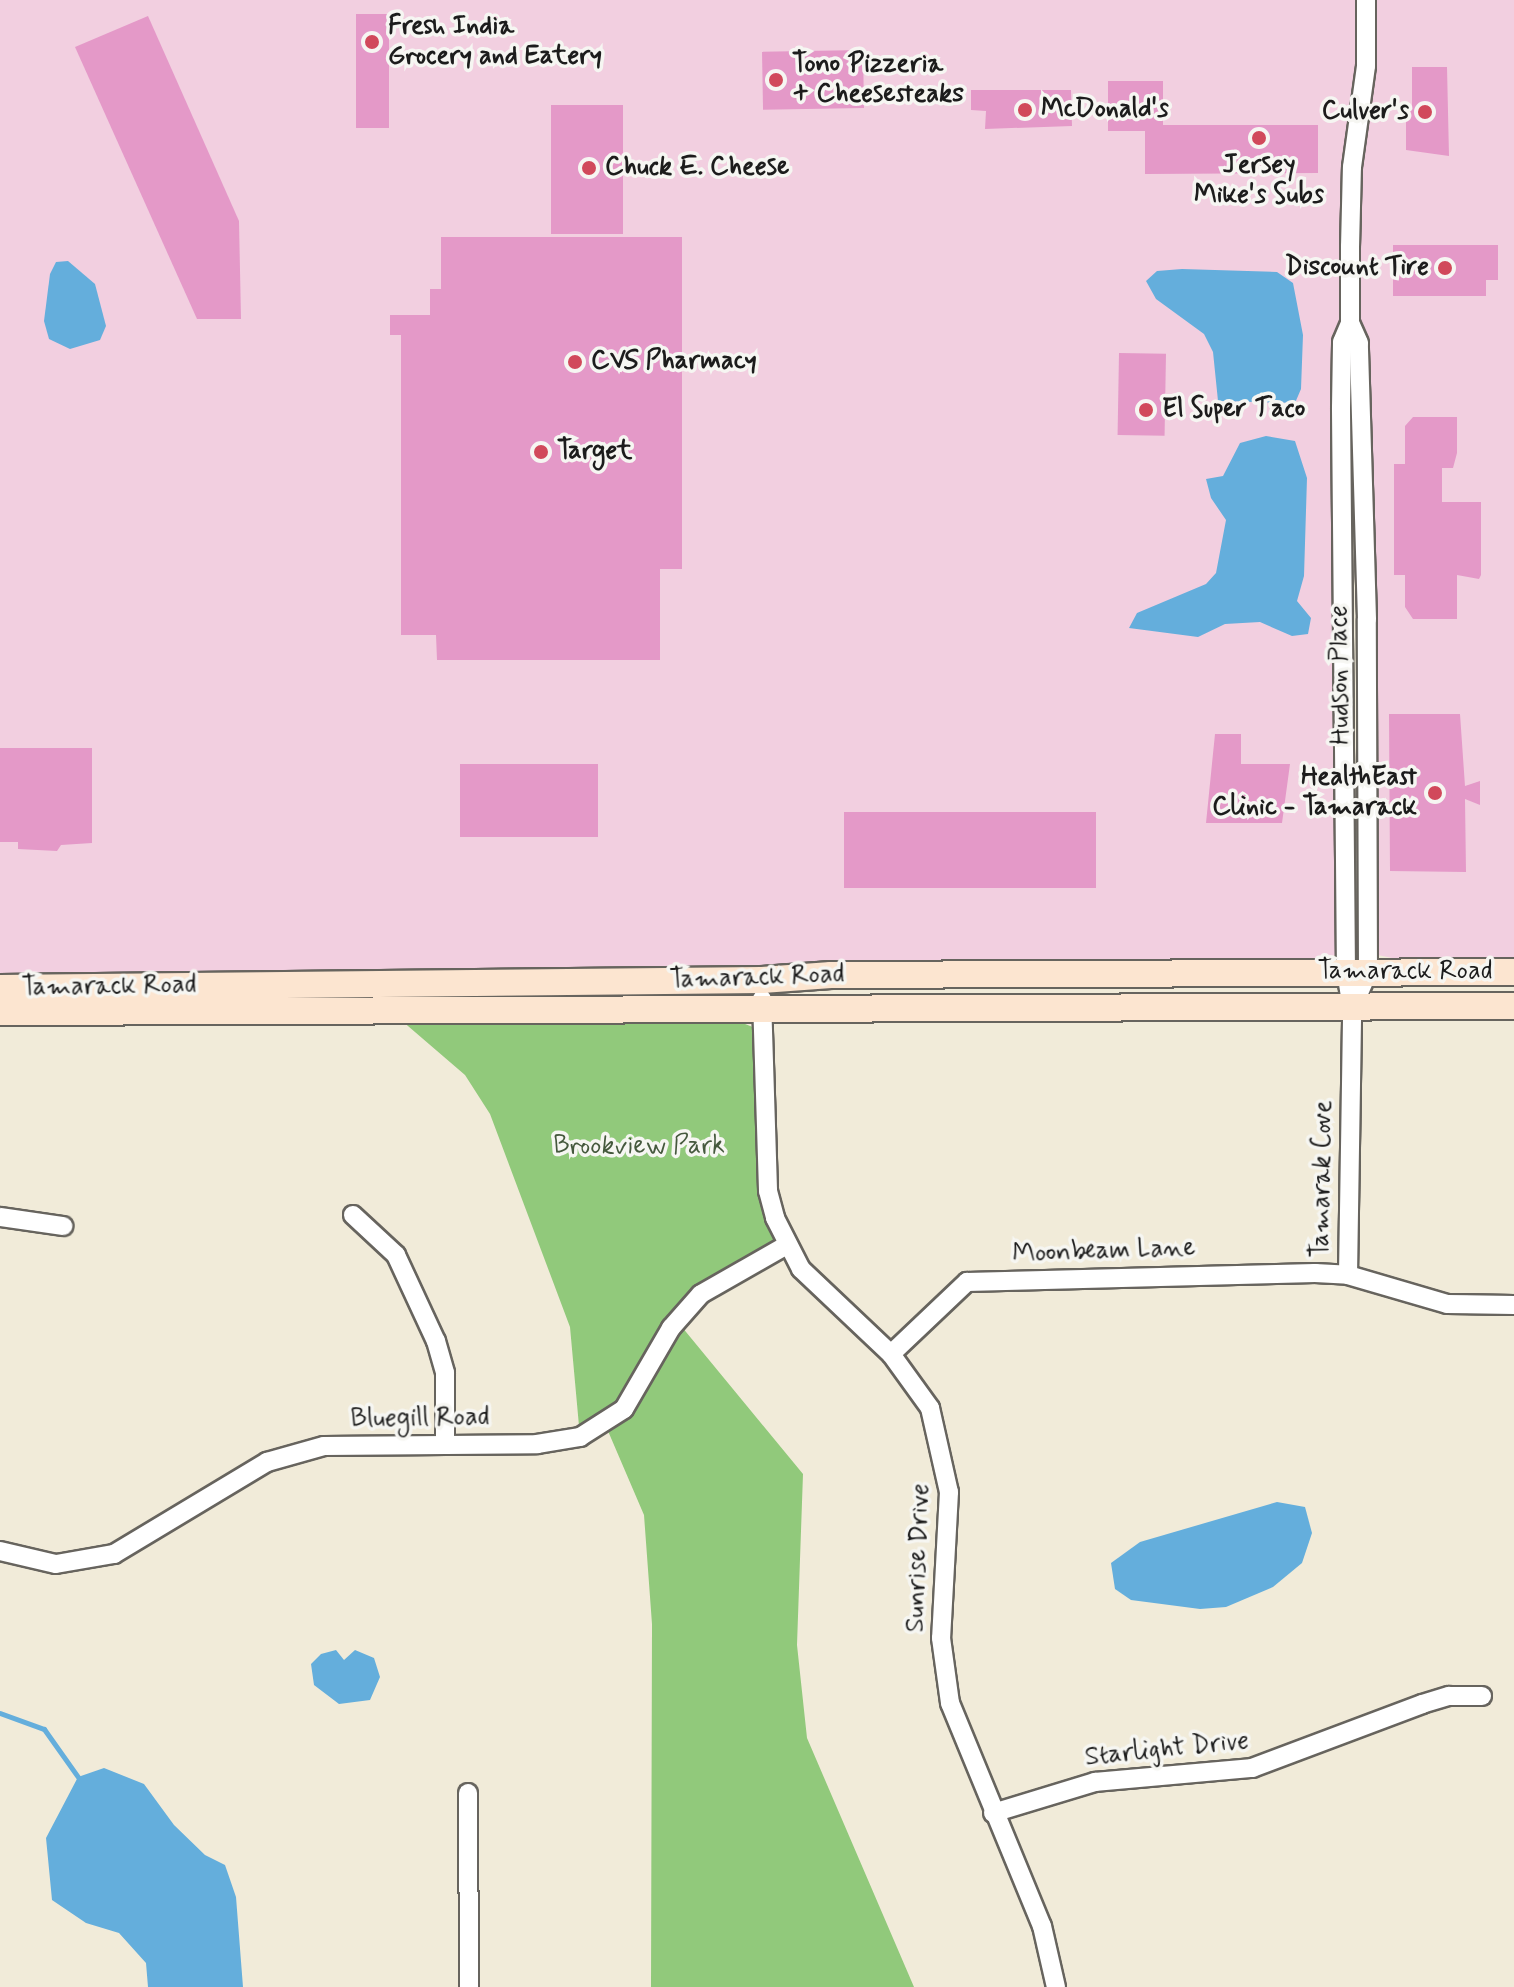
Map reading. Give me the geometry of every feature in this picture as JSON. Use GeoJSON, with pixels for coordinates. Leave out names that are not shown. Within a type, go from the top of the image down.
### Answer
{"type":"FeatureCollection","features":[{"type":"Feature","properties":{"kind":"street","name":"Hudson Place"},"geometry":{"type":"LineString","coordinates":[[1352,1009],[1357,972],[1359,343],[1350,323],[1351,180],[1366,66],[1366,0]]}},
{"type":"Feature","properties":{"kind":"street","name":"Tamarack Road"},"geometry":{"type":"LineString","coordinates":[[0,988],[762,980],[816,975],[1514,972]]}},
{"type":"Feature","properties":{"kind":"street","name":"Sunrise Drive"},"geometry":{"type":"LineString","coordinates":[[762,980],[768,1191],[787,1245],[813,1284],[891,1354],[930,1408],[944,1453],[949,1492],[942,1670],[956,1724],[1042,1926],[1056,1987]]}},
{"type":"Feature","properties":{"kind":"street","name":"Tamarack Road"},"geometry":{"type":"LineString","coordinates":[[0,1012],[1514,1006]]}},
{"type":"Feature","properties":{"kind":"street","name":"Tamarak Cove"},"geometry":{"type":"LineString","coordinates":[[1352,1009],[1348,1275],[1447,1304],[1514,1305]]}},
{"type":"Feature","properties":{"kind":"street"},"geometry":{"type":"LineString","coordinates":[[353,1215],[396,1255],[436,1341],[445,1373],[445,1444]]}},
{"type":"Feature","properties":{"kind":"street"},"geometry":{"type":"LineString","coordinates":[[0,1217],[63,1226]]}},
{"type":"Feature","properties":{"kind":"street","name":"Bluegill Road"},"geometry":{"type":"LineString","coordinates":[[0,1551],[56,1564],[114,1554],[141,1542],[243,1475],[293,1452],[324,1446],[559,1443],[605,1424],[635,1395],[671,1328],[701,1294],[787,1245]]}},
{"type":"Feature","properties":{"kind":"street","name":"Moonbeam Lane"},"geometry":{"type":"LineString","coordinates":[[891,1354],[967,1282],[1348,1275]]}},
{"type":"Feature","properties":{"kind":"street","name":"Starlight Drive"},"geometry":{"type":"LineString","coordinates":[[993,1813],[1095,1782],[1252,1768],[1422,1704],[1449,1696],[1482,1696]]}},
{"type":"Feature","properties":{"kind":"street"},"geometry":{"type":"LineString","coordinates":[[468,1793],[469,1987]]}},
{"type":"Feature","properties":{"kind":"shaded area"},"geometry":{"type":"Polygon","coordinates":[[[0,0],[1514,0],[1514,961],[1407,961],[1368,953],[1350,324],[1345,953],[1307,961],[808,962],[734,974],[0,976],[0,0]]]}},
{"type":"Feature","properties":{"kind":"green space","name":"Brookview Park"},"geometry":{"type":"Polygon","coordinates":[[[401,1020],[735,1020],[765,1032],[767,1166],[787,1245],[677,1321],[803,1474],[797,1645],[807,1738],[914,1987],[651,1987],[652,1624],[644,1515],[605,1424],[580,1437],[570,1327],[490,1114],[465,1075],[401,1020]]]}},
{"type":"Feature","properties":{"kind":"water"},"geometry":{"type":"Polygon","coordinates":[[[68,261],[95,284],[106,326],[100,340],[70,349],[49,339],[44,321],[50,274],[56,262],[68,261]]]}},
{"type":"Feature","properties":{"kind":"water"},"geometry":{"type":"Polygon","coordinates":[[[1157,271],[1277,272],[1293,283],[1303,335],[1301,389],[1295,403],[1218,401],[1213,352],[1204,334],[1156,299],[1146,281],[1157,271]]]}},
{"type":"Feature","properties":{"kind":"water"},"geometry":{"type":"Polygon","coordinates":[[[1266,436],[1295,441],[1307,478],[1304,576],[1297,601],[1311,618],[1308,634],[1292,636],[1260,622],[1225,624],[1198,637],[1129,628],[1137,613],[1206,584],[1216,573],[1226,520],[1211,498],[1206,479],[1223,476],[1240,443],[1266,436]]]}},
{"type":"Feature","properties":{"kind":"water"},"geometry":{"type":"Polygon","coordinates":[[[1277,1502],[1305,1507],[1312,1533],[1302,1563],[1273,1587],[1226,1607],[1200,1609],[1131,1600],[1115,1589],[1111,1563],[1140,1542],[1277,1502]]]}},
{"type":"Feature","properties":{"kind":"water"},"geometry":{"type":"Polygon","coordinates":[[[336,1650],[344,1660],[355,1650],[374,1658],[380,1677],[370,1700],[339,1704],[314,1685],[311,1664],[321,1654],[336,1650]]]}},
{"type":"Feature","properties":{"kind":"water"},"geometry":{"type":"Polygon","coordinates":[[[104,1768],[144,1784],[174,1825],[205,1855],[225,1865],[236,1897],[243,1987],[148,1987],[146,1963],[119,1933],[86,1923],[52,1900],[46,1838],[78,1777],[104,1768]]]}},
{"type":"Feature","properties":{"kind":"building"},"geometry":{"type":"Polygon","coordinates":[[[356,14],[389,14],[389,128],[356,128],[356,14]]]}},
{"type":"Feature","properties":{"kind":"building"},"geometry":{"type":"Polygon","coordinates":[[[148,16],[239,221],[241,319],[197,319],[75,47],[148,16]]]}},
{"type":"Feature","properties":{"kind":"building"},"geometry":{"type":"Polygon","coordinates":[[[863,50],[864,108],[763,110],[762,52],[863,50]]]}},
{"type":"Feature","properties":{"kind":"building","name":"Culver's"},"geometry":{"type":"Polygon","coordinates":[[[1412,67],[1447,67],[1449,156],[1406,150],[1406,115],[1401,115],[1401,106],[1412,106],[1412,67]]]}},
{"type":"Feature","properties":{"kind":"building"},"geometry":{"type":"Polygon","coordinates":[[[1108,81],[1163,81],[1163,125],[1318,125],[1318,173],[1145,174],[1145,131],[1108,131],[1108,81]]]}},
{"type":"Feature","properties":{"kind":"building","name":"McDonald's"},"geometry":{"type":"Polygon","coordinates":[[[971,90],[1071,90],[1072,126],[985,129],[986,111],[971,110],[971,90]]]}},
{"type":"Feature","properties":{"kind":"building"},"geometry":{"type":"Polygon","coordinates":[[[551,105],[623,105],[623,234],[551,234],[551,105]]]}},
{"type":"Feature","properties":{"kind":"building","name":"Target"},"geometry":{"type":"Polygon","coordinates":[[[441,237],[682,237],[682,569],[660,569],[660,660],[437,660],[436,635],[401,635],[401,335],[390,335],[390,315],[430,315],[430,289],[441,289],[441,237]]]}},
{"type":"Feature","properties":{"kind":"building","name":"Discount Tire"},"geometry":{"type":"Polygon","coordinates":[[[1393,245],[1498,245],[1498,280],[1486,280],[1486,296],[1393,296],[1393,245]]]}},
{"type":"Feature","properties":{"kind":"building"},"geometry":{"type":"Polygon","coordinates":[[[1119,353],[1166,354],[1165,436],[1118,435],[1119,353]]]}},
{"type":"Feature","properties":{"kind":"building"},"geometry":{"type":"Polygon","coordinates":[[[1413,417],[1457,417],[1457,453],[1453,468],[1442,468],[1442,502],[1481,502],[1481,575],[1479,579],[1457,575],[1457,619],[1413,619],[1405,607],[1405,575],[1394,575],[1394,464],[1405,464],[1405,426],[1413,417]]]}},
{"type":"Feature","properties":{"kind":"building","name":"HealthEast Clinic - Tamarack"},"geometry":{"type":"Polygon","coordinates":[[[1389,714],[1460,714],[1465,786],[1480,781],[1480,805],[1465,799],[1466,872],[1390,871],[1389,714]]]}},
{"type":"Feature","properties":{"kind":"building"},"geometry":{"type":"Polygon","coordinates":[[[1215,734],[1241,734],[1241,764],[1290,764],[1282,823],[1206,823],[1215,734]]]}},
{"type":"Feature","properties":{"kind":"building"},"geometry":{"type":"Polygon","coordinates":[[[0,748],[92,748],[92,843],[61,845],[57,851],[18,849],[18,842],[0,842],[0,748]]]}},
{"type":"Feature","properties":{"kind":"building"},"geometry":{"type":"Polygon","coordinates":[[[460,764],[598,764],[598,837],[460,837],[460,764]]]}},
{"type":"Feature","properties":{"kind":"building"},"geometry":{"type":"Polygon","coordinates":[[[844,812],[1096,812],[1096,888],[844,888],[844,812]]]}},
{"type":"Feature","properties":{"kind":"waterway"},"geometry":{"type":"LineString","coordinates":[[0,1713],[44,1729],[78,1777]]}},
{"type":"Feature","properties":{"kind":"place","name":"Fresh India Grocery and Eatery"},"geometry":{"type":"Point","coordinates":[372,42]}},
{"type":"Feature","properties":{"kind":"place","name":"Tono Pizzeria + Cheesesteaks"},"geometry":{"type":"Point","coordinates":[776,80]}},
{"type":"Feature","properties":{"kind":"place","name":"McDonald's"},"geometry":{"type":"Point","coordinates":[1025,110]}},
{"type":"Feature","properties":{"kind":"place","name":"Culver's"},"geometry":{"type":"Point","coordinates":[1425,112]}},
{"type":"Feature","properties":{"kind":"place","name":"Jersey Mike's Subs"},"geometry":{"type":"Point","coordinates":[1259,138]}},
{"type":"Feature","properties":{"kind":"place","name":"Chuck E. Cheese"},"geometry":{"type":"Point","coordinates":[589,168]}},
{"type":"Feature","properties":{"kind":"place","name":"Discount Tire"},"geometry":{"type":"Point","coordinates":[1445,268]}},
{"type":"Feature","properties":{"kind":"place","name":"CVS Pharmacy"},"geometry":{"type":"Point","coordinates":[575,362]}},
{"type":"Feature","properties":{"kind":"place","name":"El Super Taco"},"geometry":{"type":"Point","coordinates":[1146,410]}},
{"type":"Feature","properties":{"kind":"place","name":"Target"},"geometry":{"type":"Point","coordinates":[541,452]}},
{"type":"Feature","properties":{"kind":"place","name":"HealthEast Clinic - Tamarack"},"geometry":{"type":"Point","coordinates":[1435,793]}}]}
